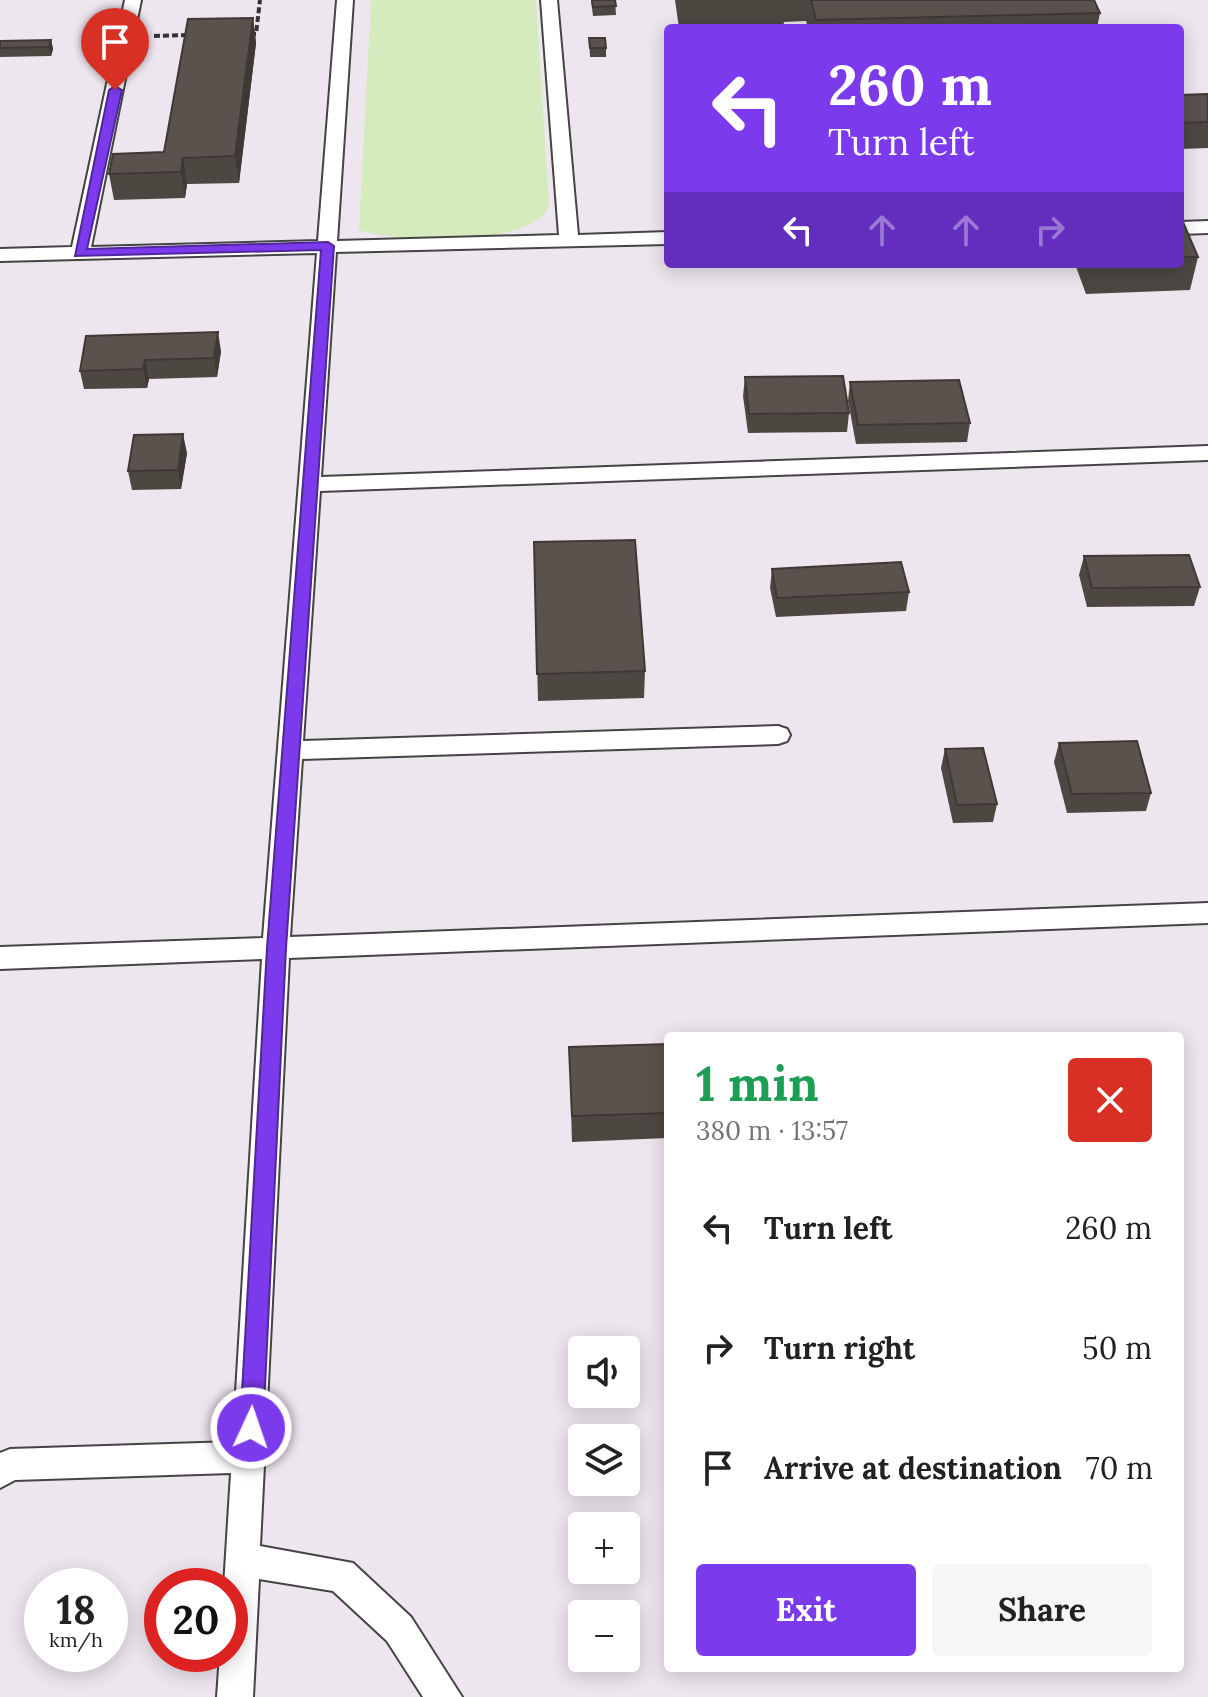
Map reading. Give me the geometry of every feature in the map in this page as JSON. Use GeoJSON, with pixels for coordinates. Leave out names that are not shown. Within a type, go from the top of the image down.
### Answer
{"type":"FeatureCollection","features":[{"type":"Feature","properties":{"kind":"lane"},"geometry":{"type":"LineString","coordinates":[[80,253],[133,0]]}},
{"type":"Feature","properties":{"kind":"lane"},"geometry":{"type":"LineString","coordinates":[[235,1697],[276,948],[345,0]]}},
{"type":"Feature","properties":{"kind":"lane"},"geometry":{"type":"LineString","coordinates":[[549,0],[569,240]]}},
{"type":"Feature","properties":{"kind":"lane"},"geometry":{"type":"LineString","coordinates":[[1184,228],[1208,227]]}},
{"type":"Feature","properties":{"kind":"lane"},"geometry":{"type":"LineString","coordinates":[[0,255],[664,238]]}},
{"type":"Feature","properties":{"kind":"lane"},"geometry":{"type":"LineString","coordinates":[[310,484],[1208,453]]}},
{"type":"Feature","properties":{"kind":"lane"},"geometry":{"type":"LineString","coordinates":[[291,750],[778,735]]}},
{"type":"Feature","properties":{"kind":"lane"},"geometry":{"type":"LineString","coordinates":[[0,958],[1208,913]]}},
{"type":"Feature","properties":{"kind":"lane"},"geometry":{"type":"LineString","coordinates":[[0,1472],[10,1465],[250,1457]]}},
{"type":"Feature","properties":{"kind":"lane"},"geometry":{"type":"LineString","coordinates":[[244,1560],[341,1575],[399,1629],[444,1697]]}},
{"type":"Feature","properties":{"kind":"path"},"geometry":{"type":"LineString","coordinates":[[242,34],[256,34],[260,0]]}},
{"type":"Feature","properties":{"kind":"path"},"geometry":{"type":"LineString","coordinates":[[125,37],[198,35]]}},
{"type":"Feature","properties":{"kind":"shaded area"},"geometry":{"type":"Polygon","coordinates":[[[0,0],[1208,0],[1208,1697],[0,1697],[0,0]]]}},
{"type":"Feature","properties":{"kind":"green space"},"geometry":{"type":"Polygon","coordinates":[[[371,0],[536,0],[549,204],[540,218],[521,228],[463,238],[401,237],[359,230],[371,0]]]}},
{"type":"Feature","properties":{"kind":"building"},"geometry":{"type":"Polygon","coordinates":[[[592,0],[615,0],[616,6],[593,7],[592,0]]]}},
{"type":"Feature","properties":{"kind":"building"},"geometry":{"type":"Polygon","coordinates":[[[811,0],[1094,0],[1100,13],[816,20],[811,0]]]}},
{"type":"Feature","properties":{"kind":"building"},"geometry":{"type":"Polygon","coordinates":[[[253,18],[235,156],[183,158],[181,172],[109,174],[113,154],[164,152],[188,19],[253,18]]]}},
{"type":"Feature","properties":{"kind":"building"},"geometry":{"type":"Polygon","coordinates":[[[589,38],[605,38],[606,48],[590,48],[589,38]]]}},
{"type":"Feature","properties":{"kind":"building"},"geometry":{"type":"Polygon","coordinates":[[[51,40],[49,47],[0,48],[0,41],[51,40]]]}},
{"type":"Feature","properties":{"kind":"building"},"geometry":{"type":"Polygon","coordinates":[[[1208,94],[1208,122],[1184,123],[1184,95],[1208,94]]]}},
{"type":"Feature","properties":{"kind":"building"},"geometry":{"type":"Polygon","coordinates":[[[1184,224],[1198,257],[1184,257],[1184,224]]]}},
{"type":"Feature","properties":{"kind":"building"},"geometry":{"type":"Polygon","coordinates":[[[218,332],[214,358],[145,360],[143,369],[80,371],[86,336],[218,332]]]}},
{"type":"Feature","properties":{"kind":"building"},"geometry":{"type":"Polygon","coordinates":[[[843,376],[849,413],[749,414],[745,377],[843,376]]]}},
{"type":"Feature","properties":{"kind":"building"},"geometry":{"type":"Polygon","coordinates":[[[959,380],[970,423],[858,425],[850,382],[959,380]]]}},
{"type":"Feature","properties":{"kind":"building"},"geometry":{"type":"Polygon","coordinates":[[[183,434],[178,470],[128,471],[134,435],[183,434]]]}},
{"type":"Feature","properties":{"kind":"building"},"geometry":{"type":"Polygon","coordinates":[[[635,540],[645,671],[537,674],[534,542],[635,540]]]}},
{"type":"Feature","properties":{"kind":"building"},"geometry":{"type":"Polygon","coordinates":[[[1189,555],[1200,587],[1092,588],[1084,556],[1189,555]]]}},
{"type":"Feature","properties":{"kind":"building"},"geometry":{"type":"Polygon","coordinates":[[[901,562],[909,592],[777,598],[772,569],[901,562]]]}},
{"type":"Feature","properties":{"kind":"building"},"geometry":{"type":"Polygon","coordinates":[[[1137,741],[1151,793],[1072,794],[1059,743],[1137,741]]]}},
{"type":"Feature","properties":{"kind":"building"},"geometry":{"type":"Polygon","coordinates":[[[983,748],[997,804],[957,805],[945,749],[983,748]]]}},
{"type":"Feature","properties":{"kind":"building"},"geometry":{"type":"Polygon","coordinates":[[[664,1044],[664,1113],[572,1116],[569,1047],[664,1044]]]}},
{"type":"Feature","properties":{"kind":"route"},"geometry":{"type":"LineString","coordinates":[[115,90],[80,253],[328,246],[276,948],[251,1428]]}}]}
